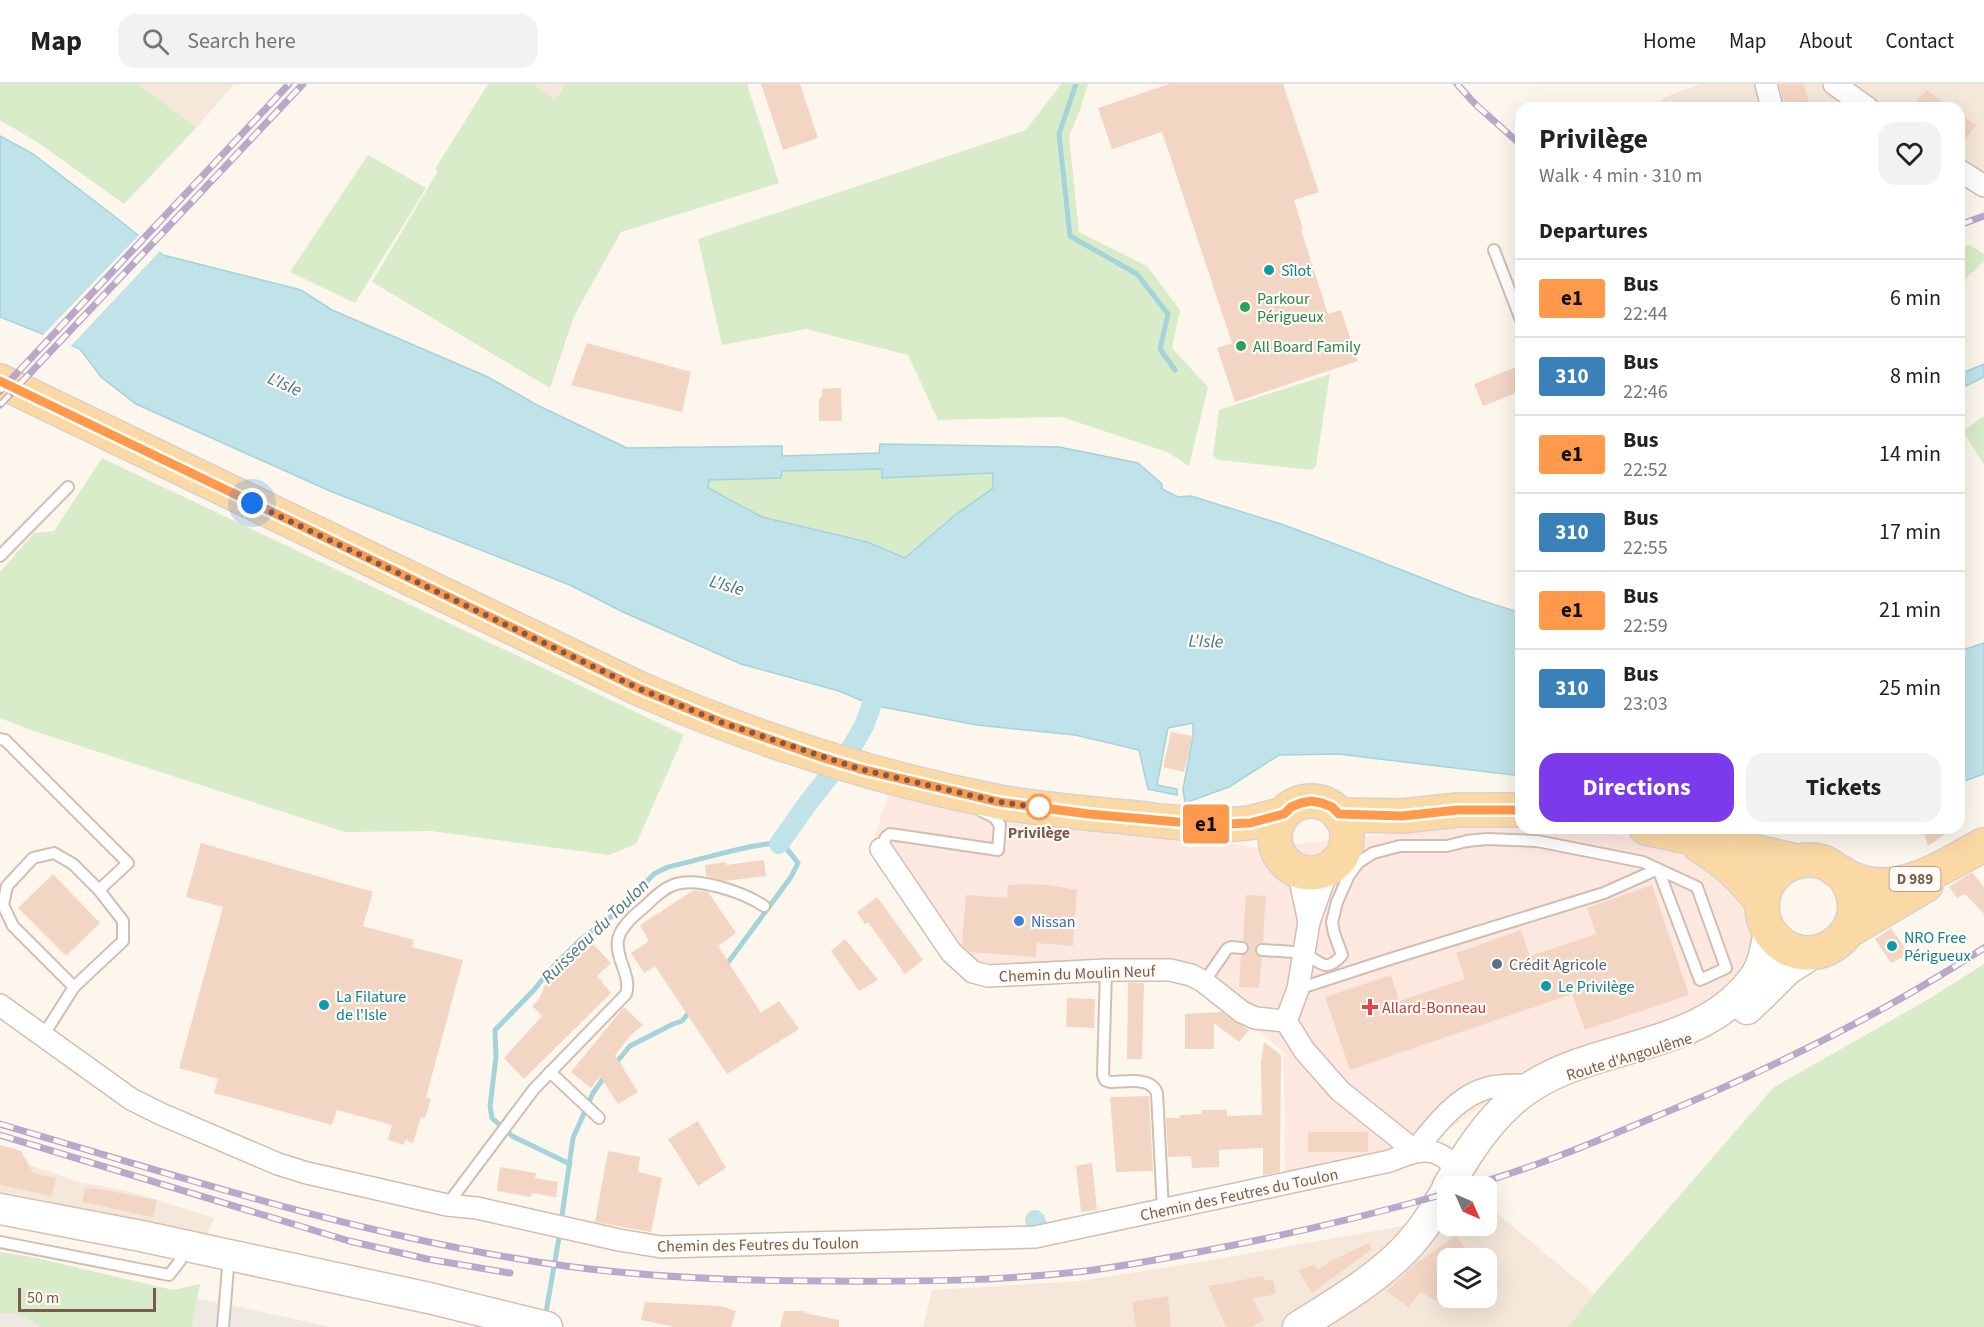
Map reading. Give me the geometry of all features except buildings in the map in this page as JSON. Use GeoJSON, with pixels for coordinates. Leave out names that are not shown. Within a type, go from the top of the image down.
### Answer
{"type":"FeatureCollection","features":[{"type":"Feature","properties":{"kind":"main road"},"geometry":{"type":"LineString","coordinates":[[0,381],[640,689],[723,723],[821,757],[860,769],[999,802],[1089,814],[1200,824],[1250,823],[1284,814]]}},
{"type":"Feature","properties":{"kind":"main road"},"geometry":{"type":"LineString","coordinates":[[1311,801],[1332,807],[1318,850],[1276,831],[1284,814],[1291,807],[1311,801]]}},
{"type":"Feature","properties":{"kind":"main road"},"geometry":{"type":"LineString","coordinates":[[1200,824],[1250,838],[1318,850],[1402,816],[1466,810],[1515,810]]}},
{"type":"Feature","properties":{"kind":"main road"},"geometry":{"type":"LineString","coordinates":[[1669,834],[1797,861],[1809,860],[1832,866],[1842,873],[1849,883],[1855,901],[1853,920],[1848,931],[1839,942],[1814,953],[1788,949],[1778,942],[1747,883],[1701,847],[1681,837]]}},
{"type":"Feature","properties":{"kind":"main road"},"geometry":{"type":"LineString","coordinates":[[1848,931],[1911,894],[1983,845]]}},
{"type":"Feature","properties":{"kind":"main road","name":"D 989"},"geometry":{"type":"LineString","coordinates":[[1842,873],[1870,884],[1895,884],[1930,873],[1983,845]]}},
{"type":"Feature","properties":{"kind":"main road"},"geometry":{"type":"LineString","coordinates":[[1766,917],[1765,889],[1773,876],[1784,867],[1797,861]]}},
{"type":"Feature","properties":{"kind":"main road","name":"Route d'Angoulême"},"geometry":{"type":"LineString","coordinates":[[1483,1135],[1502,1109],[1532,1085],[1554,1073],[1585,1060],[1678,1033],[1712,1017],[1726,1007],[1757,974],[1764,955],[1766,917]]}},
{"type":"Feature","properties":{"kind":"main road","name":"Route d'Angoulême"},"geometry":{"type":"LineString","coordinates":[[1483,1135],[1521,1099],[1557,1078],[1587,1066],[1692,1037],[1718,1026],[1750,1006],[1787,970],[1814,953]]}},
{"type":"Feature","properties":{"kind":"main road"},"geometry":{"type":"LineString","coordinates":[[1454,1176],[1483,1135]]}},
{"type":"Feature","properties":{"kind":"main road"},"geometry":{"type":"LineString","coordinates":[[1298,1327],[1396,1259],[1426,1225],[1437,1206]]}},
{"type":"Feature","properties":{"kind":"main road"},"geometry":{"type":"LineString","coordinates":[[0,1209],[184,1245],[429,1298],[526,1324]]}},
{"type":"Feature","properties":{"kind":"street"},"geometry":{"type":"LineString","coordinates":[[1766,84],[1770,102]]}},
{"type":"Feature","properties":{"kind":"street"},"geometry":{"type":"LineString","coordinates":[[1834,84],[1860,102]]}},
{"type":"Feature","properties":{"kind":"street"},"geometry":{"type":"LineString","coordinates":[[1965,174],[1984,186]]}},
{"type":"Feature","properties":{"kind":"street","name":"Chemin du Moulin Neuf"},"geometry":{"type":"LineString","coordinates":[[881,849],[951,952],[973,972],[988,976],[1106,970],[1170,970],[1191,975],[1204,982],[1242,1012],[1255,1018],[1286,1021]]}},
{"type":"Feature","properties":{"kind":"street"},"geometry":{"type":"LineString","coordinates":[[1318,850],[1298,990],[1286,1021],[1304,1050],[1340,1091],[1415,1151],[1431,1151],[1448,1158],[1450,1176]]}},
{"type":"Feature","properties":{"kind":"street"},"geometry":{"type":"LineString","coordinates":[[1309,922],[1318,850]]}},
{"type":"Feature","properties":{"kind":"street","name":"Chemin des Feutres du Toulon"},"geometry":{"type":"LineString","coordinates":[[0,1005],[132,1099],[160,1114],[278,1164],[447,1205],[477,1208],[619,1240],[662,1247],[1014,1239],[1060,1233],[1390,1161],[1415,1151]]}},
{"type":"Feature","properties":{"kind":"street"},"geometry":{"type":"LineString","coordinates":[[1415,1151],[1441,1119],[1472,1094],[1497,1086],[1532,1085]]}},
{"type":"Feature","properties":{"kind":"lane"},"geometry":{"type":"LineString","coordinates":[[1494,250],[1515,304]]}},
{"type":"Feature","properties":{"kind":"lane"},"geometry":{"type":"LineString","coordinates":[[0,556],[68,488]]}},
{"type":"Feature","properties":{"kind":"lane"},"geometry":{"type":"LineString","coordinates":[[0,739],[5,740],[128,863],[99,890]]}},
{"type":"Feature","properties":{"kind":"lane"},"geometry":{"type":"LineString","coordinates":[[881,849],[886,837],[890,834],[998,850],[1000,825],[994,817],[911,781]]}},
{"type":"Feature","properties":{"kind":"lane"},"geometry":{"type":"LineString","coordinates":[[1352,972],[1342,955],[1332,922],[1337,902],[1348,876],[1359,862],[1373,853],[1400,846],[1447,846],[1487,839],[1537,841],[1643,862],[1697,886],[1726,968],[1700,980],[1658,869]]}},
{"type":"Feature","properties":{"kind":"lane"},"geometry":{"type":"LineString","coordinates":[[43,1036],[74,987],[123,941],[123,921],[99,890],[74,864],[54,853],[33,858],[7,886],[3,905],[13,926],[74,987]]}},
{"type":"Feature","properties":{"kind":"lane"},"geometry":{"type":"LineString","coordinates":[[1298,990],[1604,893],[1658,869]]}},
{"type":"Feature","properties":{"kind":"lane"},"geometry":{"type":"LineString","coordinates":[[447,1205],[497,1136],[550,1072],[626,994],[628,987],[617,948],[618,938],[623,928],[639,911],[663,891],[676,884],[699,882],[731,891],[764,906]]}},
{"type":"Feature","properties":{"kind":"lane"},"geometry":{"type":"LineString","coordinates":[[1204,982],[1227,950],[1231,947],[1242,948]]}},
{"type":"Feature","properties":{"kind":"lane"},"geometry":{"type":"LineString","coordinates":[[1262,950],[1304,954],[1322,965],[1333,964],[1342,955]]}},
{"type":"Feature","properties":{"kind":"lane"},"geometry":{"type":"LineString","coordinates":[[1106,970],[1103,1075],[1105,1080],[1110,1082],[1147,1082],[1156,1088],[1163,1210]]}},
{"type":"Feature","properties":{"kind":"lane"},"geometry":{"type":"LineString","coordinates":[[550,1072],[597,1116]]}},
{"type":"Feature","properties":{"kind":"lane"},"geometry":{"type":"LineString","coordinates":[[0,1242],[170,1275],[180,1261],[184,1245]]}},
{"type":"Feature","properties":{"kind":"lane"},"geometry":{"type":"LineString","coordinates":[[223,1327],[229,1255]]}},
{"type":"Feature","properties":{"kind":"shaded area"},"geometry":{"type":"Polygon","coordinates":[[[137,84],[234,84],[197,127],[137,84]]]}},
{"type":"Feature","properties":{"kind":"shaded area"},"geometry":{"type":"Polygon","coordinates":[[[533,84],[564,84],[555,100],[533,84]]]}},
{"type":"Feature","properties":{"kind":"shaded area"},"geometry":{"type":"Polygon","coordinates":[[[1700,84],[1984,84],[1984,194],[1975,188],[1965,190],[1965,102],[1660,102],[1665,97],[1700,84]]]}},
{"type":"Feature","properties":{"kind":"shaded area","name":"Le Privilège"},"geometry":{"type":"Polygon","coordinates":[[[890,787],[1259,848],[1491,823],[1515,825],[1515,834],[1632,836],[1724,872],[1752,897],[1760,949],[1709,1006],[1533,1068],[1406,1161],[1285,1180],[1284,1052],[1192,977],[954,970],[870,852],[890,787]]]}},
{"type":"Feature","properties":{"kind":"shaded area"},"geometry":{"type":"Polygon","coordinates":[[[0,1145],[21,1151],[29,1165],[85,1184],[131,1192],[214,1218],[207,1235],[14,1194],[0,1193],[0,1145]]]}},
{"type":"Feature","properties":{"kind":"shaded area"},"geometry":{"type":"Polygon","coordinates":[[[1497,1213],[1594,1294],[1568,1327],[923,1327],[932,1290],[1080,1281],[1437,1220],[1437,1236],[1497,1236],[1497,1213]]]}},
{"type":"Feature","properties":{"kind":"shaded area"},"geometry":{"type":"Polygon","coordinates":[[[197,1299],[226,1304],[331,1327],[192,1327],[197,1299]]]}},
{"type":"Feature","properties":{"kind":"shaded area"},"geometry":{"type":"Polygon","coordinates":[[[0,1313],[16,1313],[41,1327],[0,1327],[0,1313]]]}},
{"type":"Feature","properties":{"kind":"green space"},"geometry":{"type":"Polygon","coordinates":[[[0,84],[137,84],[197,127],[124,204],[40,144],[0,120],[0,84]]]}},
{"type":"Feature","properties":{"kind":"green space"},"geometry":{"type":"Polygon","coordinates":[[[488,84],[533,84],[555,100],[565,84],[747,84],[779,183],[621,232],[574,316],[550,388],[372,282],[438,171],[435,169],[488,84]]]}},
{"type":"Feature","properties":{"kind":"green space"},"geometry":{"type":"Polygon","coordinates":[[[1061,84],[1088,84],[1069,136],[1079,232],[1147,266],[1180,310],[1172,348],[1208,387],[1189,466],[1167,452],[1062,417],[938,420],[908,355],[806,329],[722,345],[698,239],[1026,130],[1061,84]]]}},
{"type":"Feature","properties":{"kind":"green space"},"geometry":{"type":"Polygon","coordinates":[[[368,155],[426,188],[355,303],[290,272],[368,155]]]}},
{"type":"Feature","properties":{"kind":"green space"},"geometry":{"type":"Polygon","coordinates":[[[1970,245],[1984,254],[1984,261],[1965,279],[1965,246],[1970,245]]]}},
{"type":"Feature","properties":{"kind":"green space"},"geometry":{"type":"Polygon","coordinates":[[[1330,374],[1316,466],[1312,470],[1219,460],[1213,456],[1219,410],[1330,374]]]}},
{"type":"Feature","properties":{"kind":"green space"},"geometry":{"type":"Polygon","coordinates":[[[1984,416],[1984,465],[1965,434],[1965,430],[1984,416]]]}},
{"type":"Feature","properties":{"kind":"green space"},"geometry":{"type":"Polygon","coordinates":[[[102,458],[684,735],[636,844],[609,855],[431,831],[345,832],[0,718],[0,572],[34,533],[54,531],[102,458]]]}},
{"type":"Feature","properties":{"kind":"green space"},"geometry":{"type":"Polygon","coordinates":[[[882,469],[883,478],[993,473],[993,488],[955,515],[905,558],[867,542],[762,517],[708,488],[709,480],[781,478],[781,471],[882,469]]]}},
{"type":"Feature","properties":{"kind":"green space"},"geometry":{"type":"Polygon","coordinates":[[[1984,964],[1984,1327],[1568,1327],[1774,1087],[1927,1000],[1984,964]]]}},
{"type":"Feature","properties":{"kind":"green space"},"geometry":{"type":"Polygon","coordinates":[[[0,1252],[32,1257],[173,1290],[200,1284],[192,1327],[41,1327],[16,1313],[0,1313],[0,1252]]]}},
{"type":"Feature","properties":{"kind":"water","name":"L'Isle"},"geometry":{"type":"Polygon","coordinates":[[[0,136],[33,154],[163,255],[301,290],[332,310],[488,377],[537,405],[627,448],[782,446],[782,456],[879,453],[880,444],[1059,447],[1138,463],[1162,484],[1162,489],[1178,497],[1191,496],[1281,524],[1468,596],[1515,611],[1515,775],[1338,754],[1279,755],[1229,787],[1185,803],[1183,789],[1193,736],[1193,723],[1168,728],[1157,785],[1177,789],[1177,795],[1148,789],[1139,750],[1075,735],[977,725],[872,705],[839,691],[741,664],[623,612],[570,585],[330,491],[136,404],[101,377],[80,349],[0,317],[0,136]],[[882,469],[782,471],[781,478],[709,480],[708,488],[762,517],[867,542],[905,558],[955,515],[993,488],[993,473],[882,478],[882,469]]]}},
{"type":"Feature","properties":{"kind":"water"},"geometry":{"type":"Polygon","coordinates":[[[1984,364],[1984,377],[1966,386],[1965,372],[1984,364]]]}},
{"type":"Feature","properties":{"kind":"water"},"geometry":{"type":"Polygon","coordinates":[[[1984,643],[1984,774],[1965,781],[1965,649],[1984,643]]]}},
{"type":"Feature","properties":{"kind":"pier"},"geometry":{"type":"Polygon","coordinates":[[[141,233],[161,250],[69,348],[41,337],[141,233]]]}},
{"type":"Feature","properties":{"kind":"waterway"},"geometry":{"type":"LineString","coordinates":[[1076,84],[1059,134],[1070,236],[1137,274],[1168,314],[1160,349],[1175,370]]}},
{"type":"Feature","properties":{"kind":"waterway","name":"Ruisseau du Toulon"},"geometry":{"type":"LineString","coordinates":[[779,844],[852,747],[864,726],[880,682]]}},
{"type":"Feature","properties":{"kind":"waterway","name":"Ruisseau du Toulon"},"geometry":{"type":"LineString","coordinates":[[570,1164],[512,1136],[492,1118],[490,1106],[496,1057],[495,1030],[581,939],[616,913],[654,874],[668,867],[742,848],[770,844],[781,845],[798,863],[791,877],[724,968]]}},
{"type":"Feature","properties":{"kind":"waterway","name":"Ruisseau du Toulon"},"geometry":{"type":"LineString","coordinates":[[615,1064],[630,1046],[682,1021],[691,1010]]}},
{"type":"Feature","properties":{"kind":"waterway","name":"Ruisseau du Toulon"},"geometry":{"type":"LineString","coordinates":[[561,1223],[573,1138],[593,1093],[605,1076]]}},
{"type":"Feature","properties":{"kind":"waterway"},"geometry":{"type":"LineString","coordinates":[[1035,1220],[1038,1227]]}},
{"type":"Feature","properties":{"kind":"waterway","name":"Ruisseau du Toulon"},"geometry":{"type":"LineString","coordinates":[[545,1318],[560,1232]]}},
{"type":"Feature","properties":{"kind":"railway"},"geometry":{"type":"LineString","coordinates":[[0,391],[289,84]]}},
{"type":"Feature","properties":{"kind":"railway"},"geometry":{"type":"LineString","coordinates":[[0,405],[303,84]]}},
{"type":"Feature","properties":{"kind":"railway"},"geometry":{"type":"LineString","coordinates":[[1457,84],[1475,104],[1515,140]]}},
{"type":"Feature","properties":{"kind":"railway"},"geometry":{"type":"LineString","coordinates":[[1965,223],[1984,216]]}},
{"type":"Feature","properties":{"kind":"railway"},"geometry":{"type":"LineString","coordinates":[[1497,1178],[1576,1149],[1685,1105],[1773,1065],[1901,998],[1984,948]]}},
{"type":"Feature","properties":{"kind":"railway"},"geometry":{"type":"LineString","coordinates":[[0,1124],[267,1202],[402,1236],[574,1267],[646,1275],[718,1279],[924,1281],[989,1279],[1086,1271],[1172,1257],[1281,1235],[1437,1196]]}},
{"type":"Feature","properties":{"kind":"railway"},"geometry":{"type":"LineString","coordinates":[[0,1135],[349,1241],[427,1259],[510,1273]]}},
{"type":"Feature","properties":{"kind":"bus line","name":"e1"},"geometry":{"type":"LineString","coordinates":[[0,381],[640,689],[680,707],[764,738],[860,769],[999,802],[1089,814],[1200,824],[1250,823],[1284,814],[1291,807],[1311,801],[1332,807],[1339,814],[1365,816],[1402,816],[1470,809],[1515,809]]}},
{"type":"Feature","properties":{"kind":"place","name":"Sîlot"},"geometry":{"type":"Point","coordinates":[1269,270]}},
{"type":"Feature","properties":{"kind":"place","name":"Parkour Périgueux"},"geometry":{"type":"Point","coordinates":[1245,307]}},
{"type":"Feature","properties":{"kind":"place","name":"All Board Family"},"geometry":{"type":"Point","coordinates":[1241,346]}},
{"type":"Feature","properties":{"kind":"place","name":"Privilège"},"geometry":{"type":"Point","coordinates":[1039,807]}},
{"type":"Feature","properties":{"kind":"place","name":"Nissan"},"geometry":{"type":"Point","coordinates":[1019,921]}},
{"type":"Feature","properties":{"kind":"place","name":"NRO Free Périgueux"},"geometry":{"type":"Point","coordinates":[1892,946]}},
{"type":"Feature","properties":{"kind":"place","name":"Crédit Agricole"},"geometry":{"type":"Point","coordinates":[1497,964]}},
{"type":"Feature","properties":{"kind":"place","name":"Le Privilège"},"geometry":{"type":"Point","coordinates":[1546,986]}},
{"type":"Feature","properties":{"kind":"place","name":"La Filature de l'Isle"},"geometry":{"type":"Point","coordinates":[324,1005]}},
{"type":"Feature","properties":{"kind":"place","name":"Allard-Bonneau"},"geometry":{"type":"Point","coordinates":[1370,1007]}},
{"type":"Feature","properties":{"kind":"route"},"geometry":{"type":"LineString","coordinates":[[252,503],[680,707],[764,738],[860,769],[999,802],[1042,808],[1039,807]]}}]}
